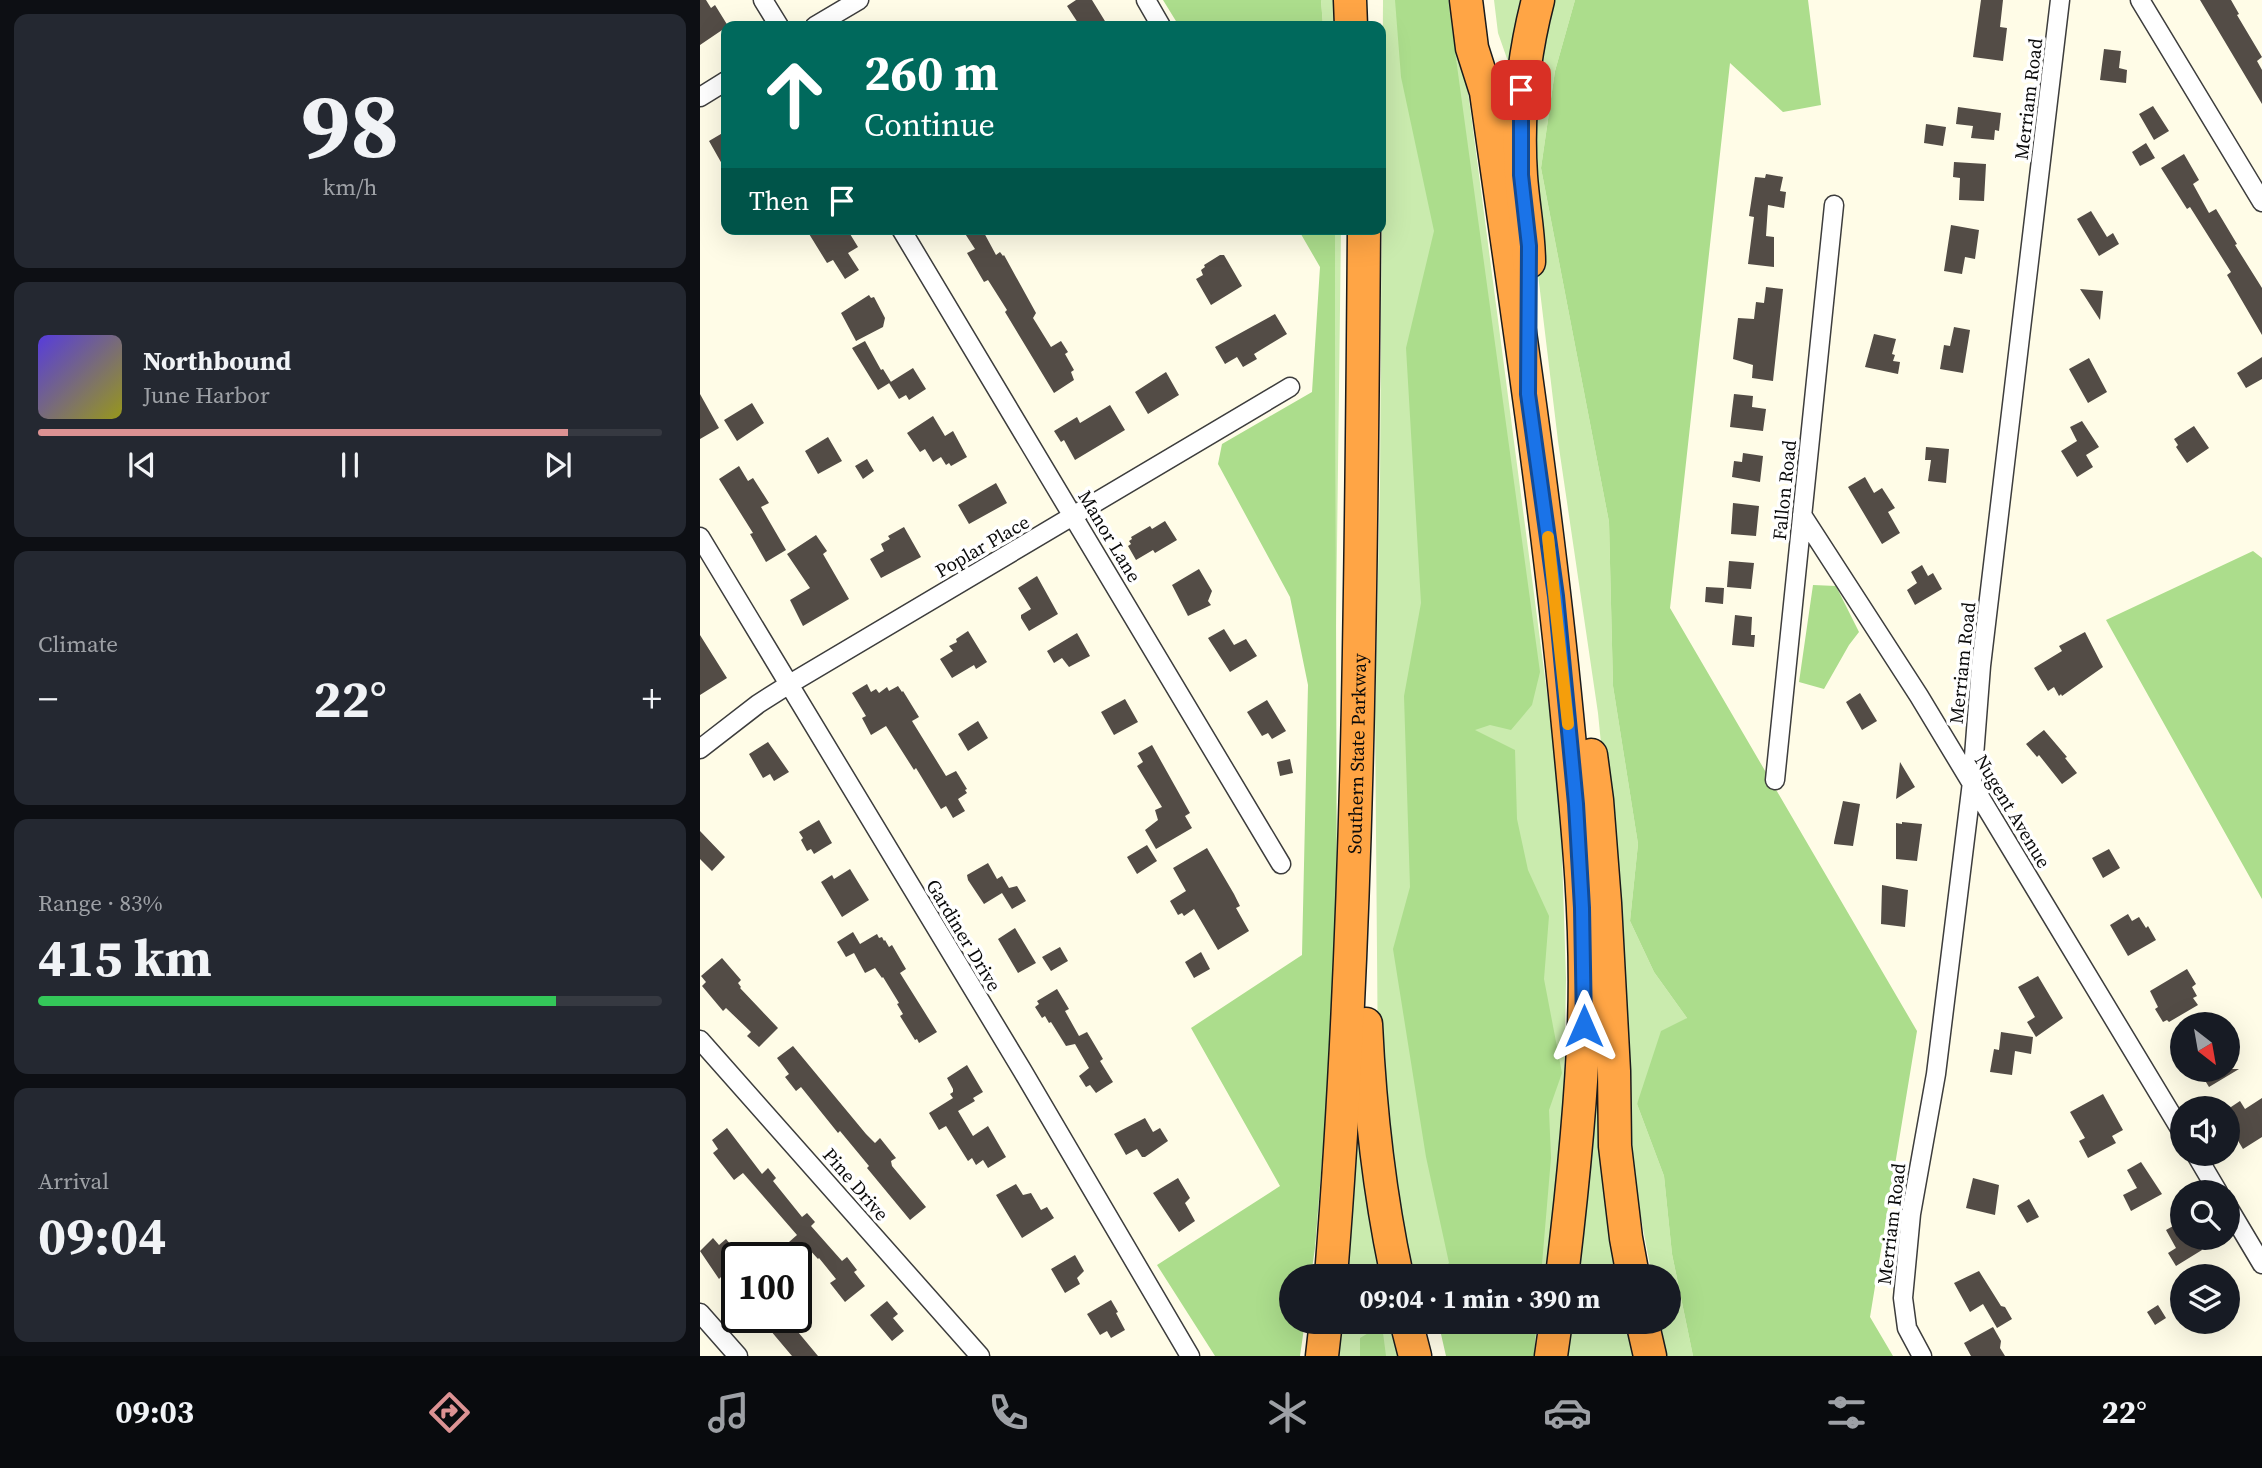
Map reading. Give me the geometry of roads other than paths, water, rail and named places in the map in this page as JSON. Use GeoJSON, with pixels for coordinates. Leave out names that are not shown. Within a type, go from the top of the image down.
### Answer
{"type":"FeatureCollection","features":[{"type":"Feature","properties":{"kind":"highway"},"geometry":{"type":"LineString","coordinates":[[1350,0],[1352,21]]}},
{"type":"Feature","properties":{"kind":"highway"},"geometry":{"type":"LineString","coordinates":[[1370,0],[1370,21]]}},
{"type":"Feature","properties":{"kind":"highway"},"geometry":{"type":"LineString","coordinates":[[1466,0],[1472,48],[1486,92],[1556,596],[1576,804],[1584,1026],[1573,1186],[1563,1264]]}},
{"type":"Feature","properties":{"kind":"highway"},"geometry":{"type":"LineString","coordinates":[[1484,0],[1489,46],[1486,92]]}},
{"type":"Feature","properties":{"kind":"highway"},"geometry":{"type":"LineString","coordinates":[[1528,394],[1529,246],[1521,175],[1520,110],[1526,53],[1538,0]]}},
{"type":"Feature","properties":{"kind":"highway","name":"Southern State Parkway"},"geometry":{"type":"LineString","coordinates":[[1332,1264],[1346,1076],[1359,711],[1364,235]]}},
{"type":"Feature","properties":{"kind":"highway"},"geometry":{"type":"LineString","coordinates":[[1556,596],[1594,771],[1615,1071],[1615,1146],[1631,1264]]}},
{"type":"Feature","properties":{"kind":"highway"},"geometry":{"type":"LineString","coordinates":[[1359,711],[1369,1102],[1384,1215],[1394,1264]]}},
{"type":"Feature","properties":{"kind":"highway"},"geometry":{"type":"LineString","coordinates":[[1322,1356],[1325,1334]]}},
{"type":"Feature","properties":{"kind":"highway"},"geometry":{"type":"LineString","coordinates":[[1409,1334],[1415,1356]]}},
{"type":"Feature","properties":{"kind":"highway"},"geometry":{"type":"LineString","coordinates":[[1550,1356],[1554,1334]]}},
{"type":"Feature","properties":{"kind":"highway"},"geometry":{"type":"LineString","coordinates":[[1645,1334],[1650,1356]]}},
{"type":"Feature","properties":{"kind":"street"},"geometry":{"type":"LineString","coordinates":[[763,0],[776,21]]}},
{"type":"Feature","properties":{"kind":"street"},"geometry":{"type":"LineString","coordinates":[[823,21],[859,0]]}},
{"type":"Feature","properties":{"kind":"street"},"geometry":{"type":"LineString","coordinates":[[1146,0],[1158,21]]}},
{"type":"Feature","properties":{"kind":"street","name":"Merriam Road"},"geometry":{"type":"LineString","coordinates":[[1922,1356],[1907,1328],[1903,1298],[1911,1214],[1936,1074],[1972,782],[1983,653],[2060,0]]}},
{"type":"Feature","properties":{"kind":"street"},"geometry":{"type":"LineString","coordinates":[[2140,0],[2262,202]]}},
{"type":"Feature","properties":{"kind":"street"},"geometry":{"type":"LineString","coordinates":[[700,97],[721,84]]}},
{"type":"Feature","properties":{"kind":"street","name":"Fallon Road"},"geometry":{"type":"LineString","coordinates":[[1775,780],[1834,205]]}},
{"type":"Feature","properties":{"kind":"street","name":"Manor Lane"},"geometry":{"type":"LineString","coordinates":[[905,235],[1280,864]]}},
{"type":"Feature","properties":{"kind":"street","name":"Poplar Place"},"geometry":{"type":"LineString","coordinates":[[700,749],[758,704],[788,685],[1290,387]]}},
{"type":"Feature","properties":{"kind":"street","name":"Nugent Avenue"},"geometry":{"type":"LineString","coordinates":[[1802,514],[1972,782],[2170,1112]]}},
{"type":"Feature","properties":{"kind":"street","name":"Gardiner Drive"},"geometry":{"type":"LineString","coordinates":[[700,537],[1190,1356]]}},
{"type":"Feature","properties":{"kind":"street","name":"Pine Drive"},"geometry":{"type":"LineString","coordinates":[[700,1040],[980,1356]]}},
{"type":"Feature","properties":{"kind":"street"},"geometry":{"type":"LineString","coordinates":[[2240,1227],[2262,1264]]}},
{"type":"Feature","properties":{"kind":"street"},"geometry":{"type":"LineString","coordinates":[[700,1313],[738,1356]]}}]}
